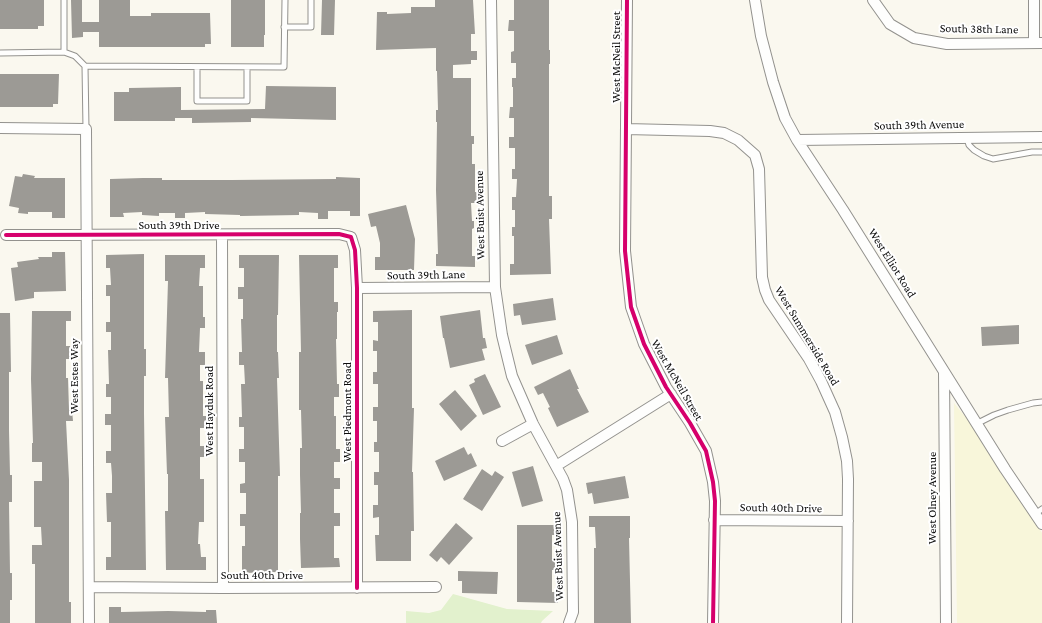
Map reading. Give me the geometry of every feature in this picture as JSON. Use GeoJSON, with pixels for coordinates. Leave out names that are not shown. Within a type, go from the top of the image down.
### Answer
{"type":"FeatureCollection","features":[{"type":"Feature","properties":{"kind":"street","name":"West Buist Avenue"},"geometry":{"type":"LineString","coordinates":[[491,0],[495,287],[502,335],[512,376],[533,424],[563,479],[567,490],[572,522],[573,612],[569,623]]}},
{"type":"Feature","properties":{"kind":"street","name":"West McNeil Street"},"geometry":{"type":"LineString","coordinates":[[627,0],[626,251],[631,307],[644,344],[671,394],[706,450],[713,482],[713,623]]}},
{"type":"Feature","properties":{"kind":"street","name":"West Elliot Road"},"geometry":{"type":"LineString","coordinates":[[755,0],[761,36],[773,82],[785,118],[797,140],[844,210],[1004,469],[1038,512],[1042,524]]}},
{"type":"Feature","properties":{"kind":"street","name":"South 38th Lane"},"geometry":{"type":"LineString","coordinates":[[873,0],[890,24],[914,38],[947,44],[1038,43]]}},
{"type":"Feature","properties":{"kind":"street"},"geometry":{"type":"LineString","coordinates":[[1034,0],[1038,43]]}},
{"type":"Feature","properties":{"kind":"street"},"geometry":{"type":"LineString","coordinates":[[0,128],[86,129]]}},
{"type":"Feature","properties":{"kind":"street","name":"West Summerside Road"},"geometry":{"type":"LineString","coordinates":[[626,128],[710,131],[724,133],[738,140],[755,155],[759,169],[762,277],[765,290],[769,300],[809,359],[821,381],[835,412],[847,461],[847,623]]}},
{"type":"Feature","properties":{"kind":"street","name":"West Estes Way"},"geometry":{"type":"LineString","coordinates":[[86,129],[89,623]]}},
{"type":"Feature","properties":{"kind":"street","name":"South 39th Avenue"},"geometry":{"type":"LineString","coordinates":[[797,140],[1042,137]]}},
{"type":"Feature","properties":{"kind":"street","name":"South 39th Drive"},"geometry":{"type":"LineString","coordinates":[[6,236],[86,234],[339,234],[351,237]]}},
{"type":"Feature","properties":{"kind":"street","name":"West Hayduk Road"},"geometry":{"type":"LineString","coordinates":[[222,235],[223,588]]}},
{"type":"Feature","properties":{"kind":"street","name":"West Piedmont Road"},"geometry":{"type":"LineString","coordinates":[[351,237],[355,250],[357,288],[357,588]]}},
{"type":"Feature","properties":{"kind":"street","name":"South 39th Lane"},"geometry":{"type":"LineString","coordinates":[[357,288],[495,287]]}},
{"type":"Feature","properties":{"kind":"street","name":"West Olney Avenue"},"geometry":{"type":"LineString","coordinates":[[944,373],[946,623]]}},
{"type":"Feature","properties":{"kind":"street"},"geometry":{"type":"LineString","coordinates":[[556,466],[671,394]]}},
{"type":"Feature","properties":{"kind":"street"},"geometry":{"type":"LineString","coordinates":[[502,441],[533,424]]}},
{"type":"Feature","properties":{"kind":"street","name":"South 40th Drive"},"geometry":{"type":"LineString","coordinates":[[714,520],[848,521]]}},
{"type":"Feature","properties":{"kind":"street","name":"South 40th Drive"},"geometry":{"type":"LineString","coordinates":[[89,586],[223,588],[436,587]]}},
{"type":"Feature","properties":{"kind":"lane"},"geometry":{"type":"LineString","coordinates":[[64,0],[64,52]]}},
{"type":"Feature","properties":{"kind":"lane"},"geometry":{"type":"LineString","coordinates":[[85,66],[284,67],[285,0]]}},
{"type":"Feature","properties":{"kind":"lane"},"geometry":{"type":"LineString","coordinates":[[284,27],[311,27],[311,0]]}},
{"type":"Feature","properties":{"kind":"lane"},"geometry":{"type":"LineString","coordinates":[[0,53],[64,52],[75,56],[85,66],[86,129]]}},
{"type":"Feature","properties":{"kind":"lane"},"geometry":{"type":"LineString","coordinates":[[197,67],[197,101],[247,101],[247,67]]}},
{"type":"Feature","properties":{"kind":"lane"},"geometry":{"type":"LineString","coordinates":[[967,138],[969,145],[974,150],[993,159],[1032,152],[1042,152]]}},
{"type":"Feature","properties":{"kind":"lane"},"geometry":{"type":"LineString","coordinates":[[976,424],[1008,410],[1042,402]]}},
{"type":"Feature","properties":{"kind":"shaded area"},"geometry":{"type":"Polygon","coordinates":[[[954,403],[973,426],[1042,533],[1042,623],[957,623],[954,403]]]}},
{"type":"Feature","properties":{"kind":"green space"},"geometry":{"type":"Polygon","coordinates":[[[453,594],[507,609],[553,611],[541,623],[406,623],[406,611],[429,613],[441,610],[453,594]]]}},
{"type":"Feature","properties":{"kind":"building"},"geometry":{"type":"Polygon","coordinates":[[[0,0],[44,0],[44,26],[38,26],[38,29],[0,29],[0,0]]]}},
{"type":"Feature","properties":{"kind":"building"},"geometry":{"type":"Polygon","coordinates":[[[71,0],[82,0],[82,22],[99,22],[99,0],[130,0],[130,16],[151,16],[151,13],[210,13],[211,44],[205,44],[205,47],[99,47],[99,32],[83,32],[83,37],[72,38],[71,0]]]}},
{"type":"Feature","properties":{"kind":"building"},"geometry":{"type":"Polygon","coordinates":[[[231,0],[265,0],[264,47],[231,47],[231,0]]]}},
{"type":"Feature","properties":{"kind":"building"},"geometry":{"type":"Polygon","coordinates":[[[322,0],[335,0],[334,35],[321,35],[322,0]]]}},
{"type":"Feature","properties":{"kind":"building"},"geometry":{"type":"Polygon","coordinates":[[[435,0],[473,0],[475,34],[471,34],[471,51],[477,51],[477,60],[471,60],[471,64],[453,65],[453,78],[471,78],[471,136],[474,136],[474,144],[472,144],[472,164],[475,164],[475,192],[477,192],[477,203],[471,203],[472,221],[474,221],[474,228],[472,229],[472,256],[475,256],[475,267],[436,266],[436,254],[438,254],[436,110],[438,110],[436,48],[376,50],[377,12],[387,12],[387,14],[411,13],[411,7],[435,7],[435,0]]]}},
{"type":"Feature","properties":{"kind":"building"},"geometry":{"type":"Polygon","coordinates":[[[514,0],[549,0],[549,196],[552,196],[552,219],[549,219],[551,274],[510,275],[510,264],[514,264],[514,236],[512,236],[512,227],[515,227],[515,210],[512,210],[512,197],[516,197],[517,179],[512,179],[512,169],[515,169],[515,148],[509,148],[509,137],[514,137],[514,118],[509,118],[510,107],[513,107],[512,78],[516,78],[516,63],[511,63],[511,52],[514,51],[514,31],[508,31],[509,20],[514,20],[514,0]]]}},
{"type":"Feature","properties":{"kind":"building"},"geometry":{"type":"Polygon","coordinates":[[[0,74],[59,74],[58,104],[53,104],[53,107],[0,107],[0,74]]]}},
{"type":"Feature","properties":{"kind":"building"},"geometry":{"type":"Polygon","coordinates":[[[266,86],[336,87],[336,120],[251,118],[251,122],[192,123],[192,118],[175,118],[175,121],[114,121],[114,92],[129,92],[129,88],[181,87],[181,110],[265,109],[266,86]]]}},
{"type":"Feature","properties":{"kind":"building"},"geometry":{"type":"Polygon","coordinates":[[[23,174],[35,176],[34,178],[65,178],[65,218],[52,218],[52,212],[28,212],[28,214],[18,213],[19,208],[9,206],[15,176],[22,177],[23,174]]]}},
{"type":"Feature","properties":{"kind":"building"},"geometry":{"type":"Polygon","coordinates":[[[336,177],[360,178],[360,216],[350,216],[350,211],[328,211],[328,219],[318,219],[318,213],[299,212],[299,215],[240,216],[205,214],[205,212],[185,213],[185,218],[175,218],[175,213],[159,213],[159,216],[142,215],[142,212],[123,213],[124,217],[110,217],[110,179],[162,178],[162,180],[232,180],[336,179],[336,177]]]}},
{"type":"Feature","properties":{"kind":"building"},"geometry":{"type":"Polygon","coordinates":[[[406,205],[415,239],[414,270],[375,270],[375,257],[380,257],[380,243],[376,226],[371,227],[368,214],[406,205]]]}},
{"type":"Feature","properties":{"kind":"building"},"geometry":{"type":"Polygon","coordinates":[[[52,252],[65,252],[66,291],[34,292],[34,298],[15,301],[11,268],[18,267],[17,262],[39,259],[38,257],[52,257],[52,252]]]}},
{"type":"Feature","properties":{"kind":"building"},"geometry":{"type":"Polygon","coordinates":[[[144,254],[144,349],[146,349],[144,413],[146,570],[106,570],[106,557],[111,557],[111,522],[107,522],[106,493],[112,493],[112,476],[111,463],[106,463],[106,451],[111,451],[111,425],[105,425],[105,414],[111,414],[111,397],[106,397],[106,384],[109,384],[108,350],[111,350],[111,332],[106,332],[106,322],[110,322],[110,296],[106,296],[106,285],[111,285],[110,268],[106,268],[106,255],[144,254]]]}},
{"type":"Feature","properties":{"kind":"building"},"geometry":{"type":"Polygon","coordinates":[[[165,255],[205,255],[205,268],[200,268],[199,286],[203,286],[203,317],[205,317],[205,328],[200,328],[199,352],[205,352],[205,365],[200,365],[200,381],[203,381],[203,416],[206,416],[206,428],[200,428],[200,446],[205,446],[205,457],[200,457],[200,479],[204,479],[204,522],[199,522],[198,544],[200,544],[201,557],[206,557],[206,570],[166,570],[165,511],[168,511],[168,474],[165,417],[169,417],[168,378],[165,378],[168,281],[165,281],[165,255]]]}},
{"type":"Feature","properties":{"kind":"building"},"geometry":{"type":"Polygon","coordinates":[[[239,255],[279,255],[277,315],[280,476],[278,476],[278,572],[242,573],[242,546],[245,546],[245,526],[240,526],[240,514],[246,514],[246,493],[240,493],[240,484],[245,483],[245,462],[239,462],[239,449],[244,449],[244,427],[239,427],[239,417],[242,417],[241,384],[245,384],[244,365],[239,365],[239,352],[242,352],[241,319],[243,319],[243,299],[238,299],[238,287],[244,287],[244,268],[239,268],[239,255]]]}},
{"type":"Feature","properties":{"kind":"building"},"geometry":{"type":"Polygon","coordinates":[[[299,255],[338,255],[338,268],[334,268],[334,302],[338,302],[336,339],[337,384],[339,384],[339,397],[334,397],[334,416],[336,416],[336,449],[340,449],[340,462],[334,462],[334,478],[340,478],[340,489],[334,489],[334,513],[340,513],[340,526],[334,526],[334,558],[339,558],[340,567],[301,568],[300,448],[302,448],[301,410],[299,410],[299,352],[301,352],[299,255]]]}},
{"type":"Feature","properties":{"kind":"building"},"geometry":{"type":"Polygon","coordinates":[[[553,298],[556,320],[522,325],[520,315],[514,316],[513,304],[553,298]]]}},
{"type":"Feature","properties":{"kind":"building"},"geometry":{"type":"Polygon","coordinates":[[[412,310],[412,408],[414,408],[412,472],[414,531],[411,531],[411,561],[376,561],[375,535],[379,535],[379,517],[373,518],[373,505],[378,505],[378,485],[374,485],[374,472],[379,472],[379,452],[374,452],[374,442],[377,442],[377,421],[373,421],[373,407],[378,407],[378,384],[373,384],[373,372],[377,372],[377,351],[373,351],[373,340],[378,341],[378,322],[373,322],[373,311],[412,310]]]}},
{"type":"Feature","properties":{"kind":"building"},"geometry":{"type":"Polygon","coordinates":[[[480,310],[483,338],[485,338],[487,348],[482,349],[485,360],[450,368],[443,338],[440,316],[480,310]]]}},
{"type":"Feature","properties":{"kind":"building"},"geometry":{"type":"Polygon","coordinates":[[[32,311],[71,311],[71,321],[66,321],[66,346],[70,346],[71,359],[66,359],[66,378],[68,378],[69,410],[72,410],[73,421],[66,421],[69,480],[69,602],[71,602],[71,623],[35,623],[35,564],[32,564],[32,545],[42,545],[41,527],[34,527],[34,481],[42,481],[42,462],[32,462],[32,311]]]}},
{"type":"Feature","properties":{"kind":"building"},"geometry":{"type":"Polygon","coordinates":[[[0,313],[10,313],[11,372],[9,372],[9,430],[12,502],[9,502],[12,600],[10,600],[10,623],[0,623],[0,313]]]}},
{"type":"Feature","properties":{"kind":"building"},"geometry":{"type":"Polygon","coordinates":[[[1019,325],[1019,344],[982,346],[981,327],[1019,325]]]}},
{"type":"Feature","properties":{"kind":"building"},"geometry":{"type":"Polygon","coordinates":[[[557,335],[563,354],[532,365],[525,345],[557,335]]]}},
{"type":"Feature","properties":{"kind":"building"},"geometry":{"type":"Polygon","coordinates":[[[570,369],[579,389],[577,389],[589,412],[557,427],[543,393],[538,395],[534,387],[570,369]]]}},
{"type":"Feature","properties":{"kind":"building"},"geometry":{"type":"Polygon","coordinates":[[[485,374],[501,407],[483,415],[469,385],[475,382],[474,379],[485,374]]]}},
{"type":"Feature","properties":{"kind":"building"},"geometry":{"type":"Polygon","coordinates":[[[455,390],[477,416],[461,431],[439,404],[455,390]]]}},
{"type":"Feature","properties":{"kind":"building"},"geometry":{"type":"Polygon","coordinates":[[[464,447],[468,455],[471,453],[477,466],[444,481],[435,461],[464,447]]]}},
{"type":"Feature","properties":{"kind":"building"},"geometry":{"type":"Polygon","coordinates":[[[533,466],[543,501],[522,507],[512,472],[533,466]]]}},
{"type":"Feature","properties":{"kind":"building"},"geometry":{"type":"Polygon","coordinates":[[[482,469],[492,476],[495,471],[504,477],[482,511],[463,499],[482,469]]]}},
{"type":"Feature","properties":{"kind":"building"},"geometry":{"type":"Polygon","coordinates":[[[625,476],[629,498],[594,504],[592,493],[588,494],[586,483],[625,476]]]}},
{"type":"Feature","properties":{"kind":"building"},"geometry":{"type":"Polygon","coordinates":[[[589,516],[630,516],[629,538],[631,623],[594,623],[594,548],[596,548],[595,527],[589,527],[589,516]]]}},
{"type":"Feature","properties":{"kind":"building"},"geometry":{"type":"Polygon","coordinates":[[[456,523],[473,538],[449,565],[441,557],[437,562],[429,555],[456,523]]]}},
{"type":"Feature","properties":{"kind":"building"},"geometry":{"type":"Polygon","coordinates":[[[517,525],[558,525],[558,535],[552,535],[552,558],[555,558],[555,570],[552,570],[552,592],[558,592],[558,603],[517,602],[517,525]]]}},
{"type":"Feature","properties":{"kind":"building"},"geometry":{"type":"Polygon","coordinates":[[[458,571],[498,572],[497,594],[462,593],[462,581],[458,581],[458,571]]]}},
{"type":"Feature","properties":{"kind":"building"},"geometry":{"type":"Polygon","coordinates":[[[109,607],[121,607],[121,612],[206,612],[206,610],[216,610],[217,623],[109,623],[109,607]]]}},
{"type":"Feature","properties":{"kind":"cycle path"},"geometry":{"type":"LineString","coordinates":[[627,0],[625,251],[631,307],[644,344],[666,387],[690,423],[706,451],[713,482],[715,501],[713,623]]}},
{"type":"Feature","properties":{"kind":"cycle path"},"geometry":{"type":"LineString","coordinates":[[6,235],[339,234],[351,237],[355,250],[357,288],[357,588]]}}]}
